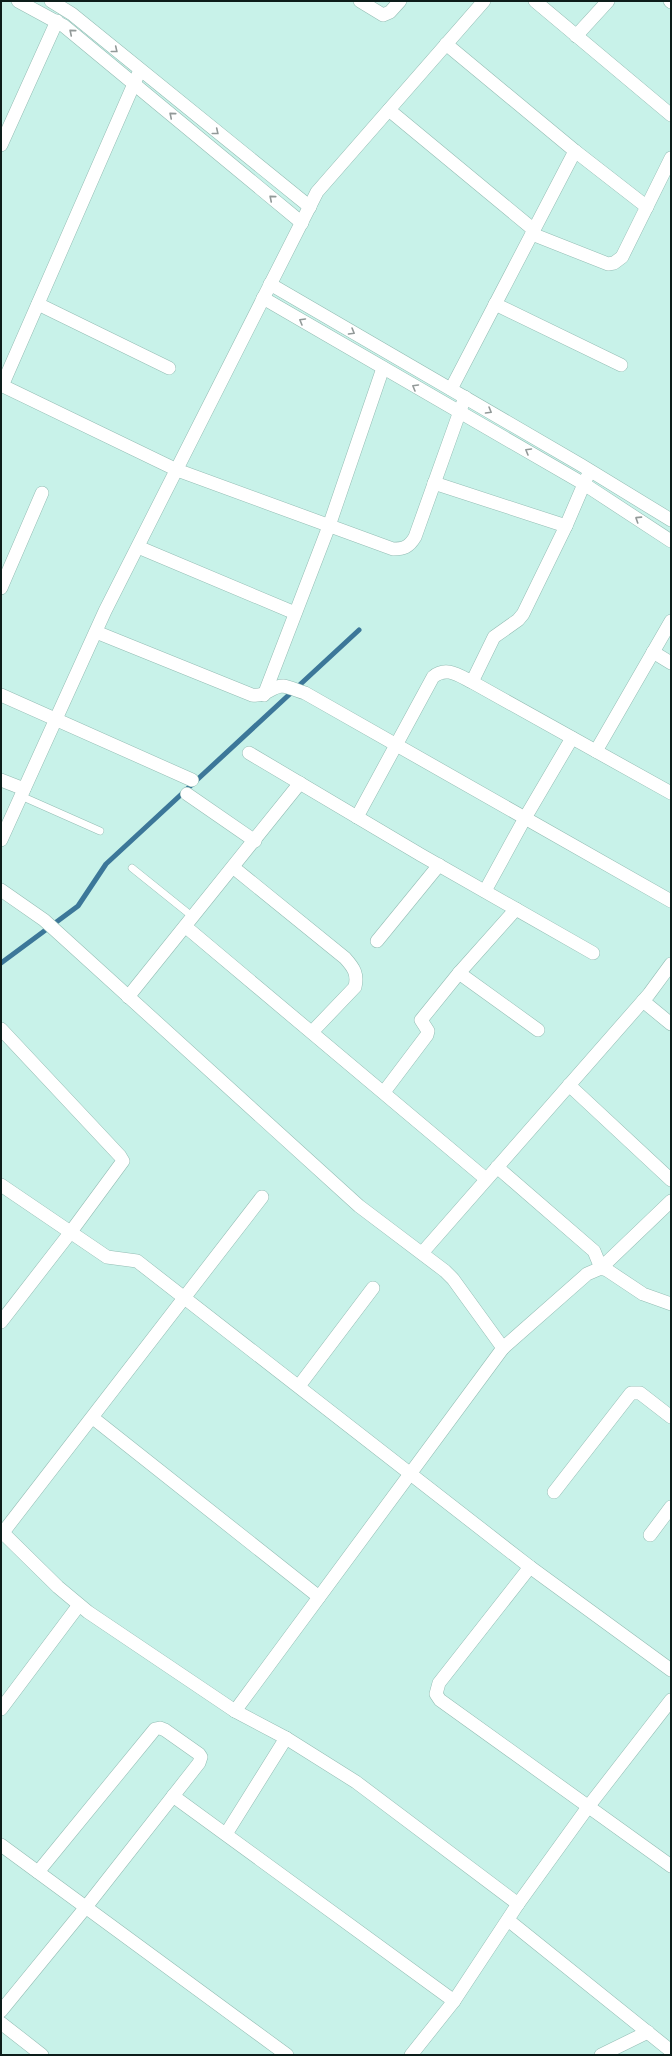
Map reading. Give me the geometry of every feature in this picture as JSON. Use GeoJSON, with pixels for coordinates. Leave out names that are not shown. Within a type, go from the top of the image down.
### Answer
{"type":"FeatureCollection","features":[{"type":"Feature","properties":{"kind":"street"},"geometry":{"type":"LineString","coordinates":[[18,1],[53,19],[134,83],[302,223]]}},
{"type":"Feature","properties":{"kind":"street"},"geometry":{"type":"LineString","coordinates":[[360,1],[383,15],[390,12],[400,1]]}},
{"type":"Feature","properties":{"kind":"street"},"geometry":{"type":"LineString","coordinates":[[1,840],[96,632],[176,470],[317,192],[484,1]]}},
{"type":"Feature","properties":{"kind":"street"},"geometry":{"type":"LineString","coordinates":[[535,1],[671,116]]}},
{"type":"Feature","properties":{"kind":"street"},"geometry":{"type":"LineString","coordinates":[[576,36],[608,1]]}},
{"type":"Feature","properties":{"kind":"street"},"geometry":{"type":"LineString","coordinates":[[1,145],[53,19],[54,2]]}},
{"type":"Feature","properties":{"kind":"street"},"geometry":{"type":"LineString","coordinates":[[54,2],[72,14],[310,207]]}},
{"type":"Feature","properties":{"kind":"street"},"geometry":{"type":"LineString","coordinates":[[446,44],[575,151],[647,207]]}},
{"type":"Feature","properties":{"kind":"street"},"geometry":{"type":"LineString","coordinates":[[140,70],[2,386],[176,470],[393,549],[402,550],[410,545],[415,537],[465,397]]}},
{"type":"Feature","properties":{"kind":"street"},"geometry":{"type":"LineString","coordinates":[[389,110],[533,232],[608,264],[614,263],[622,257],[671,158]]}},
{"type":"Feature","properties":{"kind":"street"},"geometry":{"type":"LineString","coordinates":[[451,389],[575,151]]}},
{"type":"Feature","properties":{"kind":"street"},"geometry":{"type":"LineString","coordinates":[[270,284],[590,470],[671,520]]}},
{"type":"Feature","properties":{"kind":"street"},"geometry":{"type":"LineString","coordinates":[[263,298],[584,484],[671,541]]}},
{"type":"Feature","properties":{"kind":"street"},"geometry":{"type":"LineString","coordinates":[[38,304],[169,368]]}},
{"type":"Feature","properties":{"kind":"street"},"geometry":{"type":"LineString","coordinates":[[495,304],[621,365]]}},
{"type":"Feature","properties":{"kind":"street"},"geometry":{"type":"LineString","coordinates":[[264,695],[329,526],[383,368]]}},
{"type":"Feature","properties":{"kind":"street"},"geometry":{"type":"LineString","coordinates":[[472,682],[494,637],[518,620],[523,614],[566,526],[590,470]]}},
{"type":"Feature","properties":{"kind":"street"},"geometry":{"type":"LineString","coordinates":[[434,483],[566,526]]}},
{"type":"Feature","properties":{"kind":"street"},"geometry":{"type":"LineString","coordinates":[[1,588],[42,493]]}},
{"type":"Feature","properties":{"kind":"street"},"geometry":{"type":"LineString","coordinates":[[138,547],[295,613]]}},
{"type":"Feature","properties":{"kind":"street"},"geometry":{"type":"LineString","coordinates":[[596,751],[671,621]]}},
{"type":"Feature","properties":{"kind":"street"},"geometry":{"type":"LineString","coordinates":[[96,632],[252,695],[264,695],[276,688],[284,686],[305,693],[671,901]]}},
{"type":"Feature","properties":{"kind":"street"},"geometry":{"type":"LineString","coordinates":[[653,652],[671,663]]}},
{"type":"Feature","properties":{"kind":"street"},"geometry":{"type":"LineString","coordinates":[[357,817],[433,677],[439,672],[445,671],[452,672],[472,682],[671,793]]}},
{"type":"Feature","properties":{"kind":"street"},"geometry":{"type":"LineString","coordinates":[[1,695],[56,721],[192,780]]}},
{"type":"Feature","properties":{"kind":"street"},"geometry":{"type":"LineString","coordinates":[[485,892],[524,818],[572,738]]}},
{"type":"Feature","properties":{"kind":"street"},"geometry":{"type":"LineString","coordinates":[[249,753],[485,892],[593,953]]}},
{"type":"Feature","properties":{"kind":"street"},"geometry":{"type":"LineString","coordinates":[[1,780],[23,793]]}},
{"type":"Feature","properties":{"kind":"street"},"geometry":{"type":"LineString","coordinates":[[128,997],[234,868],[300,783]]}},
{"type":"Feature","properties":{"kind":"street"},"geometry":{"type":"LineString","coordinates":[[187,794],[255,841]]}},
{"type":"Feature","properties":{"kind":"street"},"geometry":{"type":"LineString","coordinates":[[377,941],[439,865]]}},
{"type":"Feature","properties":{"kind":"street"},"geometry":{"type":"LineString","coordinates":[[234,868],[345,958],[355,969],[357,978],[355,987],[312,1032]]}},
{"type":"Feature","properties":{"kind":"street"},"geometry":{"type":"LineString","coordinates":[[1,890],[44,920],[359,1206],[422,1253],[453,1279],[503,1348]]}},
{"type":"Feature","properties":{"kind":"street"},"geometry":{"type":"LineString","coordinates":[[384,1092],[427,1035],[428,1031],[420,1021],[459,973],[516,909]]}},
{"type":"Feature","properties":{"kind":"street"},"geometry":{"type":"LineString","coordinates":[[189,922],[312,1032],[486,1179]]}},
{"type":"Feature","properties":{"kind":"street"},"geometry":{"type":"LineString","coordinates":[[422,1253],[643,1001],[671,964]]}},
{"type":"Feature","properties":{"kind":"street"},"geometry":{"type":"LineString","coordinates":[[459,973],[538,1030]]}},
{"type":"Feature","properties":{"kind":"street"},"geometry":{"type":"LineString","coordinates":[[643,1001],[671,1024]]}},
{"type":"Feature","properties":{"kind":"street"},"geometry":{"type":"LineString","coordinates":[[1,1029],[123,1161],[70,1233],[1,1322]]}},
{"type":"Feature","properties":{"kind":"street"},"geometry":{"type":"LineString","coordinates":[[569,1085],[671,1180]]}},
{"type":"Feature","properties":{"kind":"street"},"geometry":{"type":"LineString","coordinates":[[497,1167],[594,1251],[601,1268],[607,1270],[643,1294],[671,1304]]}},
{"type":"Feature","properties":{"kind":"street"},"geometry":{"type":"LineString","coordinates":[[1,1185],[107,1257],[137,1261],[530,1567],[671,1670]]}},
{"type":"Feature","properties":{"kind":"street"},"geometry":{"type":"LineString","coordinates":[[262,1197],[93,1418],[2,1533],[79,1605],[235,1711],[286,1738],[356,1782],[518,1904]]}},
{"type":"Feature","properties":{"kind":"street"},"geometry":{"type":"LineString","coordinates":[[235,1711],[503,1348],[587,1274],[601,1268],[671,1201]]}},
{"type":"Feature","properties":{"kind":"street"},"geometry":{"type":"LineString","coordinates":[[299,1386],[373,1288]]}},
{"type":"Feature","properties":{"kind":"street"},"geometry":{"type":"LineString","coordinates":[[554,1492],[631,1393],[640,1393],[671,1417]]}},
{"type":"Feature","properties":{"kind":"street"},"geometry":{"type":"LineString","coordinates":[[93,1418],[319,1597]]}},
{"type":"Feature","properties":{"kind":"street"},"geometry":{"type":"LineString","coordinates":[[650,1535],[671,1507]]}},
{"type":"Feature","properties":{"kind":"street"},"geometry":{"type":"LineString","coordinates":[[530,1567],[439,1683],[436,1694],[440,1700],[671,1866]]}},
{"type":"Feature","properties":{"kind":"street"},"geometry":{"type":"LineString","coordinates":[[2,1705],[79,1605]]}},
{"type":"Feature","properties":{"kind":"street"},"geometry":{"type":"LineString","coordinates":[[411,2055],[454,2001],[518,1904],[588,1806],[671,1700]]}},
{"type":"Feature","properties":{"kind":"street"},"geometry":{"type":"LineString","coordinates":[[1,2010],[86,1907],[199,1763],[201,1758],[199,1754],[165,1730],[160,1728],[155,1729],[38,1872]]}},
{"type":"Feature","properties":{"kind":"street"},"geometry":{"type":"LineString","coordinates":[[226,1834],[286,1738]]}},
{"type":"Feature","properties":{"kind":"street"},"geometry":{"type":"LineString","coordinates":[[173,1796],[454,2001]]}},
{"type":"Feature","properties":{"kind":"street"},"geometry":{"type":"LineString","coordinates":[[1,1846],[287,2055]]}},
{"type":"Feature","properties":{"kind":"street"},"geometry":{"type":"LineString","coordinates":[[508,1920],[671,2051]]}},
{"type":"Feature","properties":{"kind":"street"},"geometry":{"type":"LineString","coordinates":[[1,2023],[42,2055]]}},
{"type":"Feature","properties":{"kind":"street"},"geometry":{"type":"LineString","coordinates":[[601,2055],[648,2032]]}},
{"type":"Feature","properties":{"kind":"lane"},"geometry":{"type":"LineString","coordinates":[[23,793],[100,831]]}},
{"type":"Feature","properties":{"kind":"lane"},"geometry":{"type":"LineString","coordinates":[[132,868],[189,922]]}},
{"type":"Feature","properties":{"kind":"waterway"},"geometry":{"type":"LineString","coordinates":[[1,963],[78,906],[106,864],[359,630]]}}]}
